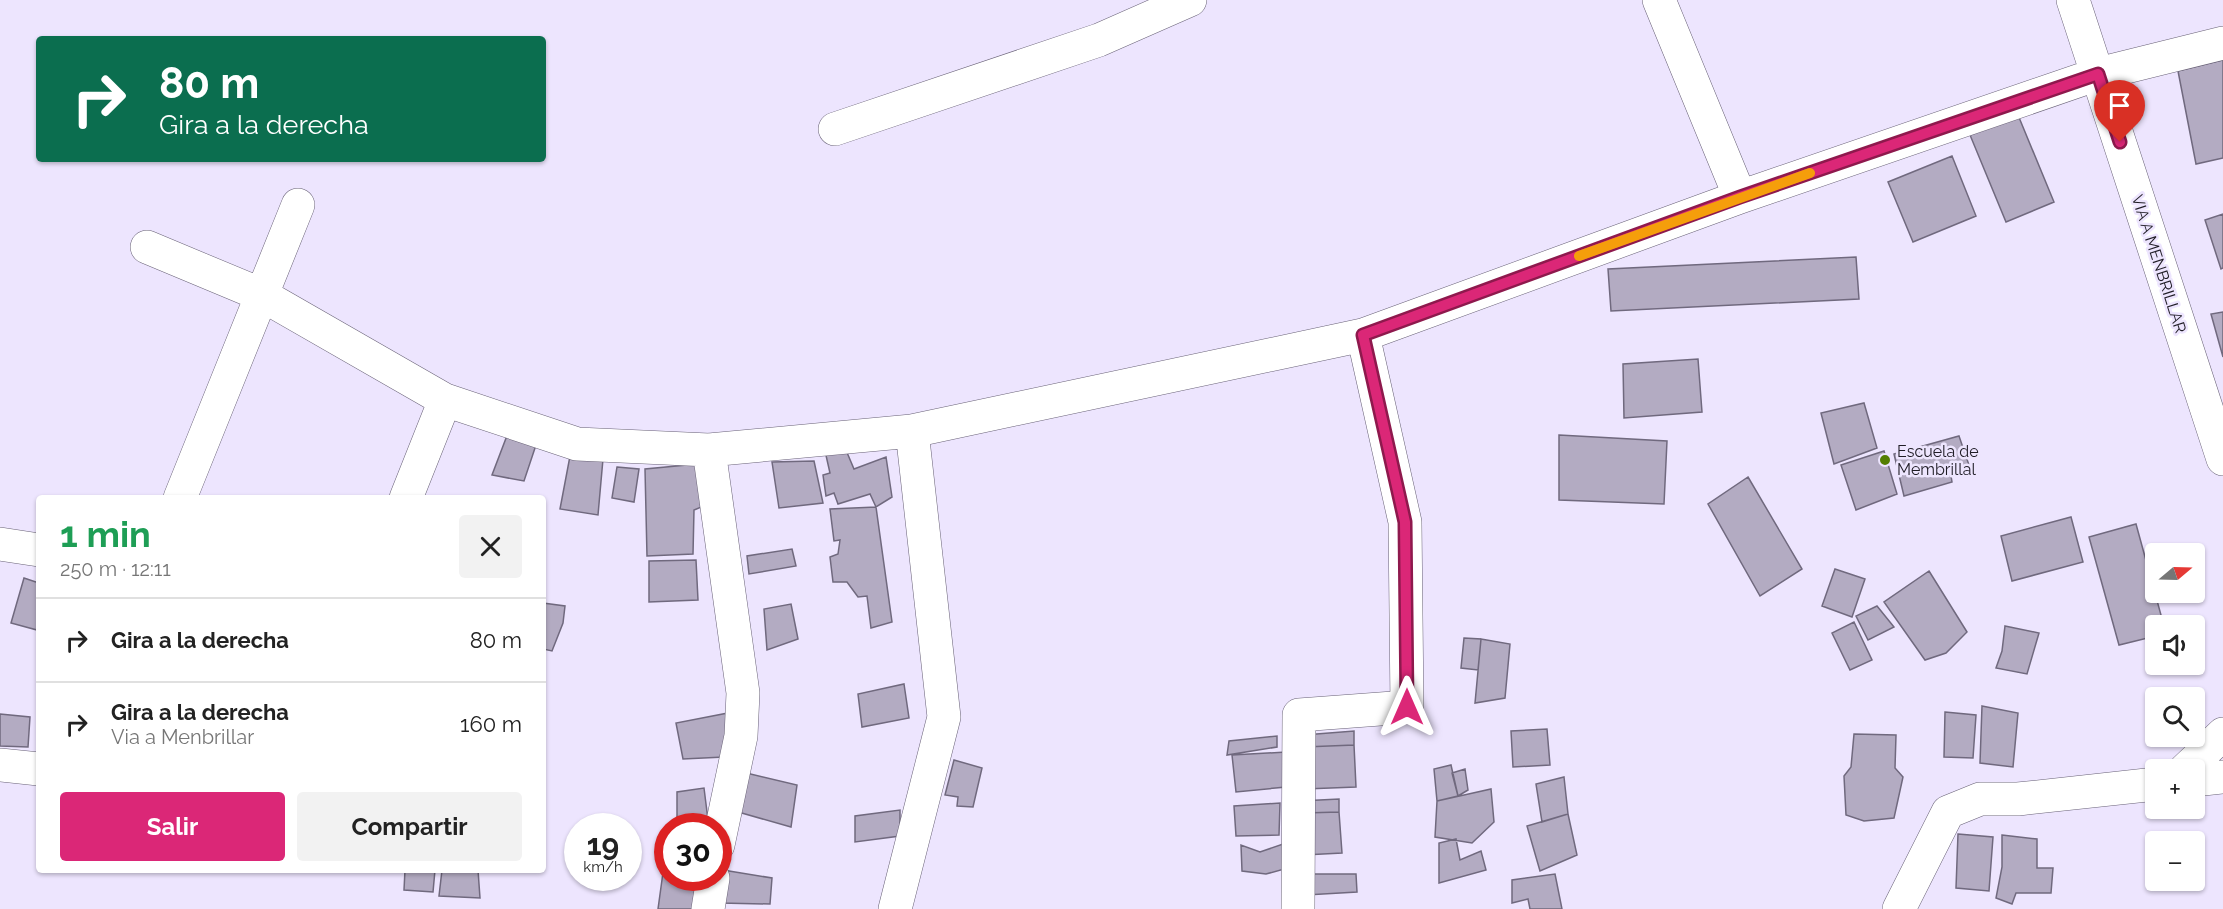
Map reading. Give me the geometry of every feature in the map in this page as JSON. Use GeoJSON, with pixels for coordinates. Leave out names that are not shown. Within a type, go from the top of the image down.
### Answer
{"type":"FeatureCollection","features":[{"type":"Feature","properties":{"kind":"street"},"geometry":{"type":"LineString","coordinates":[[835,129],[1099,40],[1190,0]]}},
{"type":"Feature","properties":{"kind":"street"},"geometry":{"type":"LineString","coordinates":[[1659,0],[1740,197]]}},
{"type":"Feature","properties":{"kind":"street","name":"VIA A MENBRILLAR"},"geometry":{"type":"LineString","coordinates":[[2073,0],[2223,459]]}},
{"type":"Feature","properties":{"kind":"street"},"geometry":{"type":"LineString","coordinates":[[147,247],[262,295],[445,400],[578,444],[709,450],[912,432],[1363,335],[1740,197],[2098,74],[2223,43]]}},
{"type":"Feature","properties":{"kind":"street"},"geometry":{"type":"LineString","coordinates":[[181,495],[298,205]]}},
{"type":"Feature","properties":{"kind":"street"},"geometry":{"type":"LineString","coordinates":[[1298,909],[1299,715],[1407,707],[1405,522],[1363,335]]}},
{"type":"Feature","properties":{"kind":"street"},"geometry":{"type":"LineString","coordinates":[[407,495],[445,400]]}},
{"type":"Feature","properties":{"kind":"street"},"geometry":{"type":"LineString","coordinates":[[895,909],[944,717],[912,432]]}},
{"type":"Feature","properties":{"kind":"street"},"geometry":{"type":"LineString","coordinates":[[709,450],[743,693],[741,736],[725,813]]}},
{"type":"Feature","properties":{"kind":"street"},"geometry":{"type":"LineString","coordinates":[[0,544],[36,550]]}},
{"type":"Feature","properties":{"kind":"street"},"geometry":{"type":"LineString","coordinates":[[2197,759],[2223,734]]}},
{"type":"Feature","properties":{"kind":"street"},"geometry":{"type":"LineString","coordinates":[[0,765],[36,769]]}},
{"type":"Feature","properties":{"kind":"street"},"geometry":{"type":"LineString","coordinates":[[2205,779],[2223,777]]}},
{"type":"Feature","properties":{"kind":"street"},"geometry":{"type":"LineString","coordinates":[[1899,909],[1948,812],[1980,800],[2018,799],[2145,785]]}},
{"type":"Feature","properties":{"kind":"street"},"geometry":{"type":"LineString","coordinates":[[708,909],[711,891]]}},
{"type":"Feature","properties":{"kind":"building"},"geometry":{"type":"Polygon","coordinates":[[[2223,60],[2223,158],[2196,164],[2178,71],[2223,60]]]}},
{"type":"Feature","properties":{"kind":"building"},"geometry":{"type":"Polygon","coordinates":[[[2018,115],[2054,202],[2006,222],[1970,135],[2018,115]]]}},
{"type":"Feature","properties":{"kind":"building"},"geometry":{"type":"Polygon","coordinates":[[[1952,156],[1976,216],[1913,242],[1888,182],[1952,156]]]}},
{"type":"Feature","properties":{"kind":"building"},"geometry":{"type":"Polygon","coordinates":[[[2223,214],[2223,268],[2221,269],[2205,220],[2223,214]]]}},
{"type":"Feature","properties":{"kind":"building"},"geometry":{"type":"Polygon","coordinates":[[[1856,257],[1859,299],[1611,311],[1608,269],[1856,257]]]}},
{"type":"Feature","properties":{"kind":"building"},"geometry":{"type":"Polygon","coordinates":[[[2223,312],[2223,357],[2211,314],[2223,312]]]}},
{"type":"Feature","properties":{"kind":"building"},"geometry":{"type":"Polygon","coordinates":[[[1698,359],[1702,412],[1624,418],[1623,364],[1698,359]]]}},
{"type":"Feature","properties":{"kind":"building"},"geometry":{"type":"Polygon","coordinates":[[[1864,403],[1877,448],[1834,464],[1821,413],[1864,403]]]}},
{"type":"Feature","properties":{"kind":"building"},"geometry":{"type":"Polygon","coordinates":[[[508,433],[537,442],[524,481],[492,475],[508,433]]]}},
{"type":"Feature","properties":{"kind":"building"},"geometry":{"type":"Polygon","coordinates":[[[1559,435],[1667,441],[1664,504],[1559,500],[1559,435]]]}},
{"type":"Feature","properties":{"kind":"building"},"geometry":{"type":"Polygon","coordinates":[[[1959,436],[1970,468],[1951,476],[1952,482],[1904,496],[1894,454],[1959,436]]]}},
{"type":"Feature","properties":{"kind":"building"},"geometry":{"type":"Polygon","coordinates":[[[843,443],[854,469],[886,457],[892,497],[876,507],[870,494],[838,504],[834,493],[826,496],[823,475],[830,473],[825,451],[843,443]]]}},
{"type":"Feature","properties":{"kind":"building"},"geometry":{"type":"Polygon","coordinates":[[[1884,451],[1897,494],[1856,510],[1841,465],[1884,451]]]}},
{"type":"Feature","properties":{"kind":"building"},"geometry":{"type":"Polygon","coordinates":[[[570,456],[603,459],[598,515],[560,509],[570,456]]]}},
{"type":"Feature","properties":{"kind":"building"},"geometry":{"type":"Polygon","coordinates":[[[814,461],[823,503],[779,508],[772,462],[814,461]]]}},
{"type":"Feature","properties":{"kind":"building"},"geometry":{"type":"Polygon","coordinates":[[[708,463],[711,503],[694,510],[693,554],[647,556],[645,469],[708,463]]]}},
{"type":"Feature","properties":{"kind":"building"},"geometry":{"type":"Polygon","coordinates":[[[617,467],[639,469],[634,502],[612,498],[617,467]]]}},
{"type":"Feature","properties":{"kind":"building"},"geometry":{"type":"Polygon","coordinates":[[[1748,477],[1802,569],[1760,596],[1708,504],[1748,477]]]}},
{"type":"Feature","properties":{"kind":"building"},"geometry":{"type":"Polygon","coordinates":[[[876,507],[892,622],[871,628],[867,596],[858,597],[847,582],[833,582],[830,557],[838,554],[840,540],[834,541],[830,509],[876,507]]]}},
{"type":"Feature","properties":{"kind":"building"},"geometry":{"type":"Polygon","coordinates":[[[2071,517],[2083,562],[2012,581],[2001,536],[2071,517]]]}},
{"type":"Feature","properties":{"kind":"building"},"geometry":{"type":"Polygon","coordinates":[[[2136,524],[2145,557],[2145,603],[2158,603],[2161,615],[2145,615],[2145,639],[2119,645],[2089,537],[2136,524]]]}},
{"type":"Feature","properties":{"kind":"building"},"geometry":{"type":"Polygon","coordinates":[[[792,549],[796,566],[749,574],[747,556],[792,549]]]}},
{"type":"Feature","properties":{"kind":"building"},"geometry":{"type":"Polygon","coordinates":[[[696,560],[698,600],[649,602],[649,561],[696,560]]]}},
{"type":"Feature","properties":{"kind":"building"},"geometry":{"type":"Polygon","coordinates":[[[1835,569],[1865,579],[1852,617],[1822,606],[1835,569]]]}},
{"type":"Feature","properties":{"kind":"building"},"geometry":{"type":"Polygon","coordinates":[[[1929,571],[1967,632],[1946,653],[1925,660],[1884,602],[1929,571]]]}},
{"type":"Feature","properties":{"kind":"building"},"geometry":{"type":"Polygon","coordinates":[[[24,578],[36,582],[36,630],[11,623],[24,578]]]}},
{"type":"Feature","properties":{"kind":"building"},"geometry":{"type":"Polygon","coordinates":[[[546,603],[565,606],[563,623],[552,651],[546,650],[546,603]]]}},
{"type":"Feature","properties":{"kind":"building"},"geometry":{"type":"Polygon","coordinates":[[[791,604],[798,639],[767,650],[764,609],[791,604]]]}},
{"type":"Feature","properties":{"kind":"building"},"geometry":{"type":"Polygon","coordinates":[[[1877,606],[1894,627],[1868,640],[1856,616],[1877,606]]]}},
{"type":"Feature","properties":{"kind":"building"},"geometry":{"type":"Polygon","coordinates":[[[1854,622],[1872,660],[1850,670],[1832,633],[1854,622]]]}},
{"type":"Feature","properties":{"kind":"building"},"geometry":{"type":"Polygon","coordinates":[[[2005,626],[2039,633],[2027,674],[1996,668],[2002,651],[2005,626]]]}},
{"type":"Feature","properties":{"kind":"building"},"geometry":{"type":"Polygon","coordinates":[[[1464,638],[1481,639],[1478,670],[1461,668],[1464,638]]]}},
{"type":"Feature","properties":{"kind":"building"},"geometry":{"type":"Polygon","coordinates":[[[1481,639],[1510,644],[1505,698],[1475,703],[1481,639]]]}},
{"type":"Feature","properties":{"kind":"building"},"geometry":{"type":"Polygon","coordinates":[[[904,684],[909,718],[862,727],[858,694],[904,684]]]}},
{"type":"Feature","properties":{"kind":"building"},"geometry":{"type":"Polygon","coordinates":[[[1982,706],[2018,713],[2013,767],[1980,763],[1982,706]]]}},
{"type":"Feature","properties":{"kind":"building"},"geometry":{"type":"Polygon","coordinates":[[[1945,712],[1976,715],[1973,758],[1944,757],[1945,712]]]}},
{"type":"Feature","properties":{"kind":"building"},"geometry":{"type":"Polygon","coordinates":[[[728,713],[724,757],[683,759],[676,723],[728,713]]]}},
{"type":"Feature","properties":{"kind":"building"},"geometry":{"type":"Polygon","coordinates":[[[0,714],[30,717],[28,747],[0,746],[0,714]]]}},
{"type":"Feature","properties":{"kind":"building"},"geometry":{"type":"Polygon","coordinates":[[[1547,729],[1550,765],[1513,767],[1511,731],[1547,729]]]}},
{"type":"Feature","properties":{"kind":"building"},"geometry":{"type":"Polygon","coordinates":[[[1354,731],[1354,745],[1304,747],[1304,735],[1354,731]]]}},
{"type":"Feature","properties":{"kind":"building"},"geometry":{"type":"Polygon","coordinates":[[[1854,734],[1896,735],[1895,768],[1903,777],[1894,818],[1864,821],[1846,815],[1844,776],[1851,767],[1854,734]]]}},
{"type":"Feature","properties":{"kind":"building"},"geometry":{"type":"Polygon","coordinates":[[[1277,736],[1277,747],[1227,755],[1229,741],[1277,736]]]}},
{"type":"Feature","properties":{"kind":"building"},"geometry":{"type":"Polygon","coordinates":[[[1354,745],[1356,787],[1305,789],[1304,747],[1354,745]]]}},
{"type":"Feature","properties":{"kind":"building"},"geometry":{"type":"Polygon","coordinates":[[[1286,752],[1286,787],[1236,792],[1232,755],[1286,752]]]}},
{"type":"Feature","properties":{"kind":"building"},"geometry":{"type":"Polygon","coordinates":[[[954,760],[982,768],[973,807],[957,806],[958,797],[945,795],[954,760]]]}},
{"type":"Feature","properties":{"kind":"building"},"geometry":{"type":"Polygon","coordinates":[[[1451,765],[1458,796],[1437,801],[1434,769],[1451,765]]]}},
{"type":"Feature","properties":{"kind":"building"},"geometry":{"type":"Polygon","coordinates":[[[1465,769],[1468,790],[1458,796],[1452,773],[1465,769]]]}},
{"type":"Feature","properties":{"kind":"building"},"geometry":{"type":"Polygon","coordinates":[[[738,771],[797,785],[791,827],[731,810],[738,771]]]}},
{"type":"Feature","properties":{"kind":"building"},"geometry":{"type":"Polygon","coordinates":[[[1564,777],[1568,814],[1542,822],[1536,784],[1564,777]]]}},
{"type":"Feature","properties":{"kind":"building"},"geometry":{"type":"Polygon","coordinates":[[[704,788],[707,813],[677,813],[677,792],[704,788]]]}},
{"type":"Feature","properties":{"kind":"building"},"geometry":{"type":"Polygon","coordinates":[[[1491,789],[1494,822],[1472,843],[1435,837],[1437,801],[1491,789]]]}},
{"type":"Feature","properties":{"kind":"building"},"geometry":{"type":"Polygon","coordinates":[[[1339,799],[1339,812],[1304,813],[1300,801],[1339,799]]]}},
{"type":"Feature","properties":{"kind":"building"},"geometry":{"type":"Polygon","coordinates":[[[1280,803],[1279,835],[1236,836],[1234,806],[1280,803]]]}},
{"type":"Feature","properties":{"kind":"building"},"geometry":{"type":"Polygon","coordinates":[[[900,810],[900,836],[855,842],[855,816],[900,810]]]}},
{"type":"Feature","properties":{"kind":"building"},"geometry":{"type":"Polygon","coordinates":[[[1339,812],[1342,853],[1304,855],[1304,813],[1339,812]]]}},
{"type":"Feature","properties":{"kind":"building"},"geometry":{"type":"Polygon","coordinates":[[[1568,814],[1577,855],[1540,871],[1527,826],[1568,814]]]}},
{"type":"Feature","properties":{"kind":"building"},"geometry":{"type":"Polygon","coordinates":[[[1958,834],[1993,837],[1989,891],[1956,888],[1958,834]]]}},
{"type":"Feature","properties":{"kind":"building"},"geometry":{"type":"Polygon","coordinates":[[[2002,835],[2037,839],[2037,868],[2053,868],[2051,893],[2016,893],[2012,904],[1996,898],[2002,867],[2002,835]]]}},
{"type":"Feature","properties":{"kind":"building"},"geometry":{"type":"Polygon","coordinates":[[[1456,839],[1460,860],[1481,851],[1486,870],[1439,883],[1439,843],[1456,839]]]}},
{"type":"Feature","properties":{"kind":"building"},"geometry":{"type":"Polygon","coordinates":[[[1286,843],[1288,868],[1266,874],[1242,871],[1241,845],[1260,852],[1286,843]]]}},
{"type":"Feature","properties":{"kind":"building"},"geometry":{"type":"Polygon","coordinates":[[[732,871],[772,878],[770,904],[720,903],[721,891],[732,891],[732,871]]]}},
{"type":"Feature","properties":{"kind":"building"},"geometry":{"type":"Polygon","coordinates":[[[405,873],[435,873],[433,892],[404,890],[405,873]]]}},
{"type":"Feature","properties":{"kind":"building"},"geometry":{"type":"Polygon","coordinates":[[[442,873],[478,873],[480,898],[439,896],[442,873]]]}},
{"type":"Feature","properties":{"kind":"building"},"geometry":{"type":"Polygon","coordinates":[[[1304,874],[1356,874],[1357,892],[1306,895],[1304,874]]]}},
{"type":"Feature","properties":{"kind":"building"},"geometry":{"type":"Polygon","coordinates":[[[1555,874],[1562,909],[1530,909],[1528,899],[1512,903],[1512,880],[1555,874]]]}},
{"type":"Feature","properties":{"kind":"building"},"geometry":{"type":"Polygon","coordinates":[[[660,891],[697,891],[695,909],[658,909],[660,891]]]}},
{"type":"Feature","properties":{"kind":"slow traffic"},"geometry":{"type":"LineString","coordinates":[[1579,256],[1810,173]]}},
{"type":"Feature","properties":{"kind":"place","name":"Escuela de Membrillal"},"geometry":{"type":"Point","coordinates":[1885,460]}},
{"type":"Feature","properties":{"kind":"route"},"geometry":{"type":"LineString","coordinates":[[1407,707],[1405,522],[1363,335],[1740,197],[2098,74],[2120,142]]}}]}
